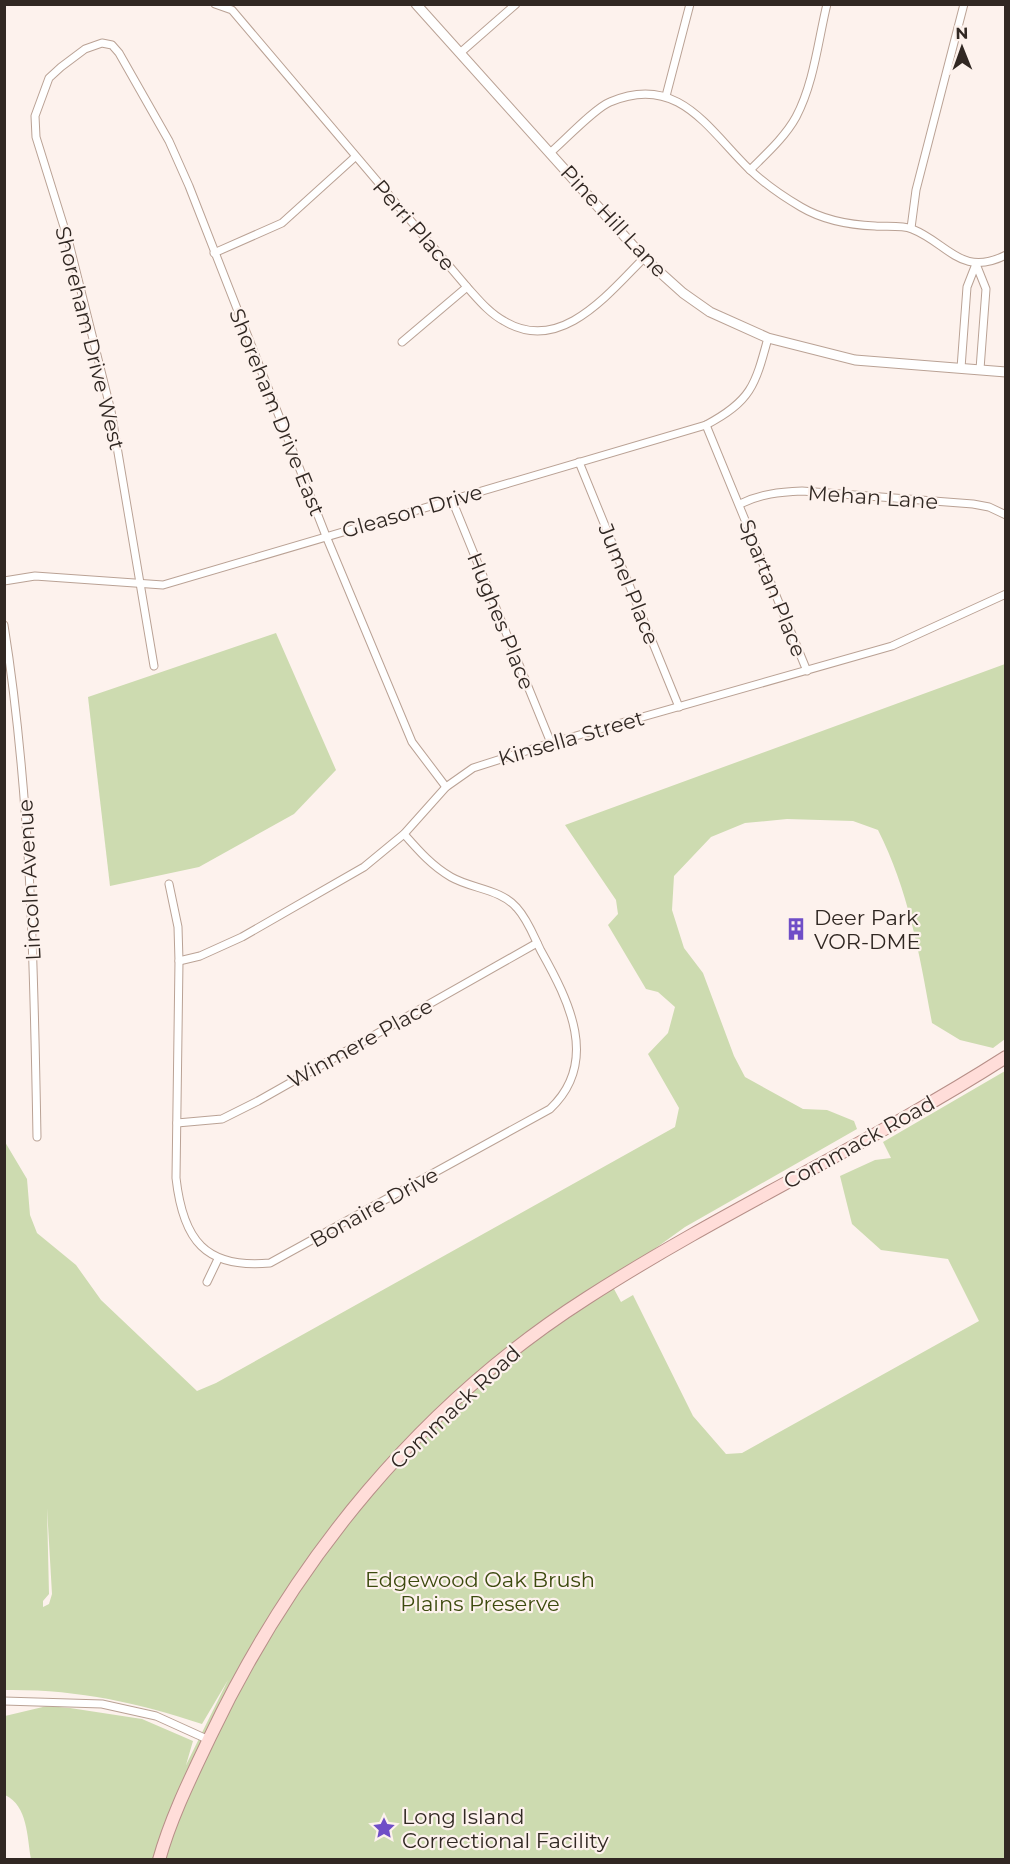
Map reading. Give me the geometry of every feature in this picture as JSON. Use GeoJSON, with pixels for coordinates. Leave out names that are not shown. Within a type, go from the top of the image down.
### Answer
{"type":"FeatureCollection","features":[{"type":"Feature","properties":{"kind":"main road","name":"Commack Road"},"geometry":{"type":"LineString","coordinates":[[159,1860],[232,1691],[275,1615],[323,1546],[378,1478],[435,1419],[489,1370],[576,1305],[655,1256],[877,1132],[1005,1057]]}},
{"type":"Feature","properties":{"kind":"street","name":"Perri Place"},"geometry":{"type":"LineString","coordinates":[[215,4],[232,10],[467,286],[489,311],[505,322],[541,331],[568,325],[588,312],[644,258]]}},
{"type":"Feature","properties":{"kind":"street","name":"Pine Hill Lane"},"geometry":{"type":"LineString","coordinates":[[416,4],[644,258],[710,312],[768,338],[855,360],[1005,372]]}},
{"type":"Feature","properties":{"kind":"street"},"geometry":{"type":"LineString","coordinates":[[460,54],[516,4]]}},
{"type":"Feature","properties":{"kind":"street"},"geometry":{"type":"LineString","coordinates":[[666,96],[690,4]]}},
{"type":"Feature","properties":{"kind":"street"},"geometry":{"type":"LineString","coordinates":[[750,170],[776,144],[796,118],[806,92],[827,4]]}},
{"type":"Feature","properties":{"kind":"street"},"geometry":{"type":"LineString","coordinates":[[911,228],[916,190],[964,4]]}},
{"type":"Feature","properties":{"kind":"street","name":"Shoreham Drive East"},"geometry":{"type":"LineString","coordinates":[[102,43],[112,45],[119,53],[150,105],[189,186],[326,536],[411,741],[446,787]]}},
{"type":"Feature","properties":{"kind":"street","name":"Shoreham Drive West"},"geometry":{"type":"LineString","coordinates":[[102,43],[85,49],[49,78],[34,116],[36,136],[76,271],[111,411],[154,666]]}},
{"type":"Feature","properties":{"kind":"street"},"geometry":{"type":"LineString","coordinates":[[551,152],[608,102],[646,94],[666,96],[685,104],[702,118],[750,170],[771,188],[803,208],[836,221],[911,228],[946,251],[976,264],[984,265],[1005,255]]}},
{"type":"Feature","properties":{"kind":"street"},"geometry":{"type":"LineString","coordinates":[[214,253],[282,223],[355,157]]}},
{"type":"Feature","properties":{"kind":"street"},"geometry":{"type":"LineString","coordinates":[[961,368],[967,287],[976,264]]}},
{"type":"Feature","properties":{"kind":"street"},"geometry":{"type":"LineString","coordinates":[[976,264],[986,289],[980,369]]}},
{"type":"Feature","properties":{"kind":"street"},"geometry":{"type":"LineString","coordinates":[[402,342],[467,286]]}},
{"type":"Feature","properties":{"kind":"street","name":"Gleason Drive"},"geometry":{"type":"LineString","coordinates":[[4,581],[34,576],[163,585],[706,425],[735,408],[747,395],[757,379],[768,338]]}},
{"type":"Feature","properties":{"kind":"street","name":"Spartan Place"},"geometry":{"type":"LineString","coordinates":[[706,425],[807,671]]}},
{"type":"Feature","properties":{"kind":"street","name":"Jumel Place"},"geometry":{"type":"LineString","coordinates":[[579,462],[679,707]]}},
{"type":"Feature","properties":{"kind":"street","name":"Mehan Lane"},"geometry":{"type":"LineString","coordinates":[[740,504],[757,496],[802,491],[973,504],[990,507],[1005,514]]}},
{"type":"Feature","properties":{"kind":"street","name":"Hughes Place"},"geometry":{"type":"LineString","coordinates":[[452,500],[551,743]]}},
{"type":"Feature","properties":{"kind":"street","name":"Kinsella Street"},"geometry":{"type":"LineString","coordinates":[[179,961],[200,956],[242,937],[364,867],[404,834],[446,787],[488,762],[892,646],[1005,594]]}},
{"type":"Feature","properties":{"kind":"street","name":"Lincoln Avenue"},"geometry":{"type":"LineString","coordinates":[[4,625],[23,765],[33,912],[37,1137]]}},
{"type":"Feature","properties":{"kind":"street","name":"Bonaire Drive"},"geometry":{"type":"LineString","coordinates":[[169,884],[178,927],[176,1178],[185,1225],[197,1241],[218,1258],[231,1264],[270,1263],[550,1109],[563,1097],[576,1064],[578,1044],[574,1025],[562,993],[516,907],[505,898],[452,877],[426,859],[404,834]]}},
{"type":"Feature","properties":{"kind":"street","name":"Winmere Place"},"geometry":{"type":"LineString","coordinates":[[177,1123],[222,1119],[258,1101],[537,943]]}},
{"type":"Feature","properties":{"kind":"street"},"geometry":{"type":"LineString","coordinates":[[207,1282],[218,1258]]}},
{"type":"Feature","properties":{"kind":"street"},"geometry":{"type":"LineString","coordinates":[[4,1701],[102,1704],[156,1716],[209,1740]]}},
{"type":"Feature","properties":{"kind":"green space"},"geometry":{"type":"Polygon","coordinates":[[[276,633],[336,770],[294,814],[199,867],[110,886],[88,697],[276,633]]]}},
{"type":"Feature","properties":{"kind":"green space","name":"Edgewood Oak Brush Plains Preserve"},"geometry":{"type":"Polygon","coordinates":[[[1005,664],[1005,1039],[993,1048],[960,1040],[932,1023],[906,900],[878,830],[853,821],[787,819],[745,823],[711,837],[674,876],[672,910],[684,948],[703,973],[734,1056],[745,1077],[803,1109],[827,1110],[854,1121],[857,1129],[685,1227],[614,1278],[614,1289],[621,1302],[633,1295],[693,1416],[726,1454],[742,1453],[979,1321],[948,1259],[881,1250],[852,1224],[840,1176],[875,1160],[891,1158],[883,1142],[1005,1071],[1005,1859],[31,1859],[22,1814],[13,1800],[5,1795],[5,1716],[47,1706],[142,1719],[193,1741],[186,1765],[228,1680],[202,1724],[153,1709],[105,1698],[31,1690],[5,1690],[5,1142],[27,1179],[30,1215],[37,1233],[76,1265],[101,1300],[197,1391],[216,1383],[675,1127],[679,1108],[648,1054],[668,1033],[675,1007],[658,992],[646,989],[608,925],[618,914],[616,900],[565,825],[1005,664]],[[47,1508],[49,1594],[43,1601],[43,1607],[49,1604],[52,1594],[47,1508]]]}},
{"type":"Feature","properties":{"kind":"place","name":"Deer Park VOR-DME"},"geometry":{"type":"Point","coordinates":[796,929]}},
{"type":"Feature","properties":{"kind":"place","name":"Long Island Correctional Facility"},"geometry":{"type":"Point","coordinates":[384,1828]}}]}
